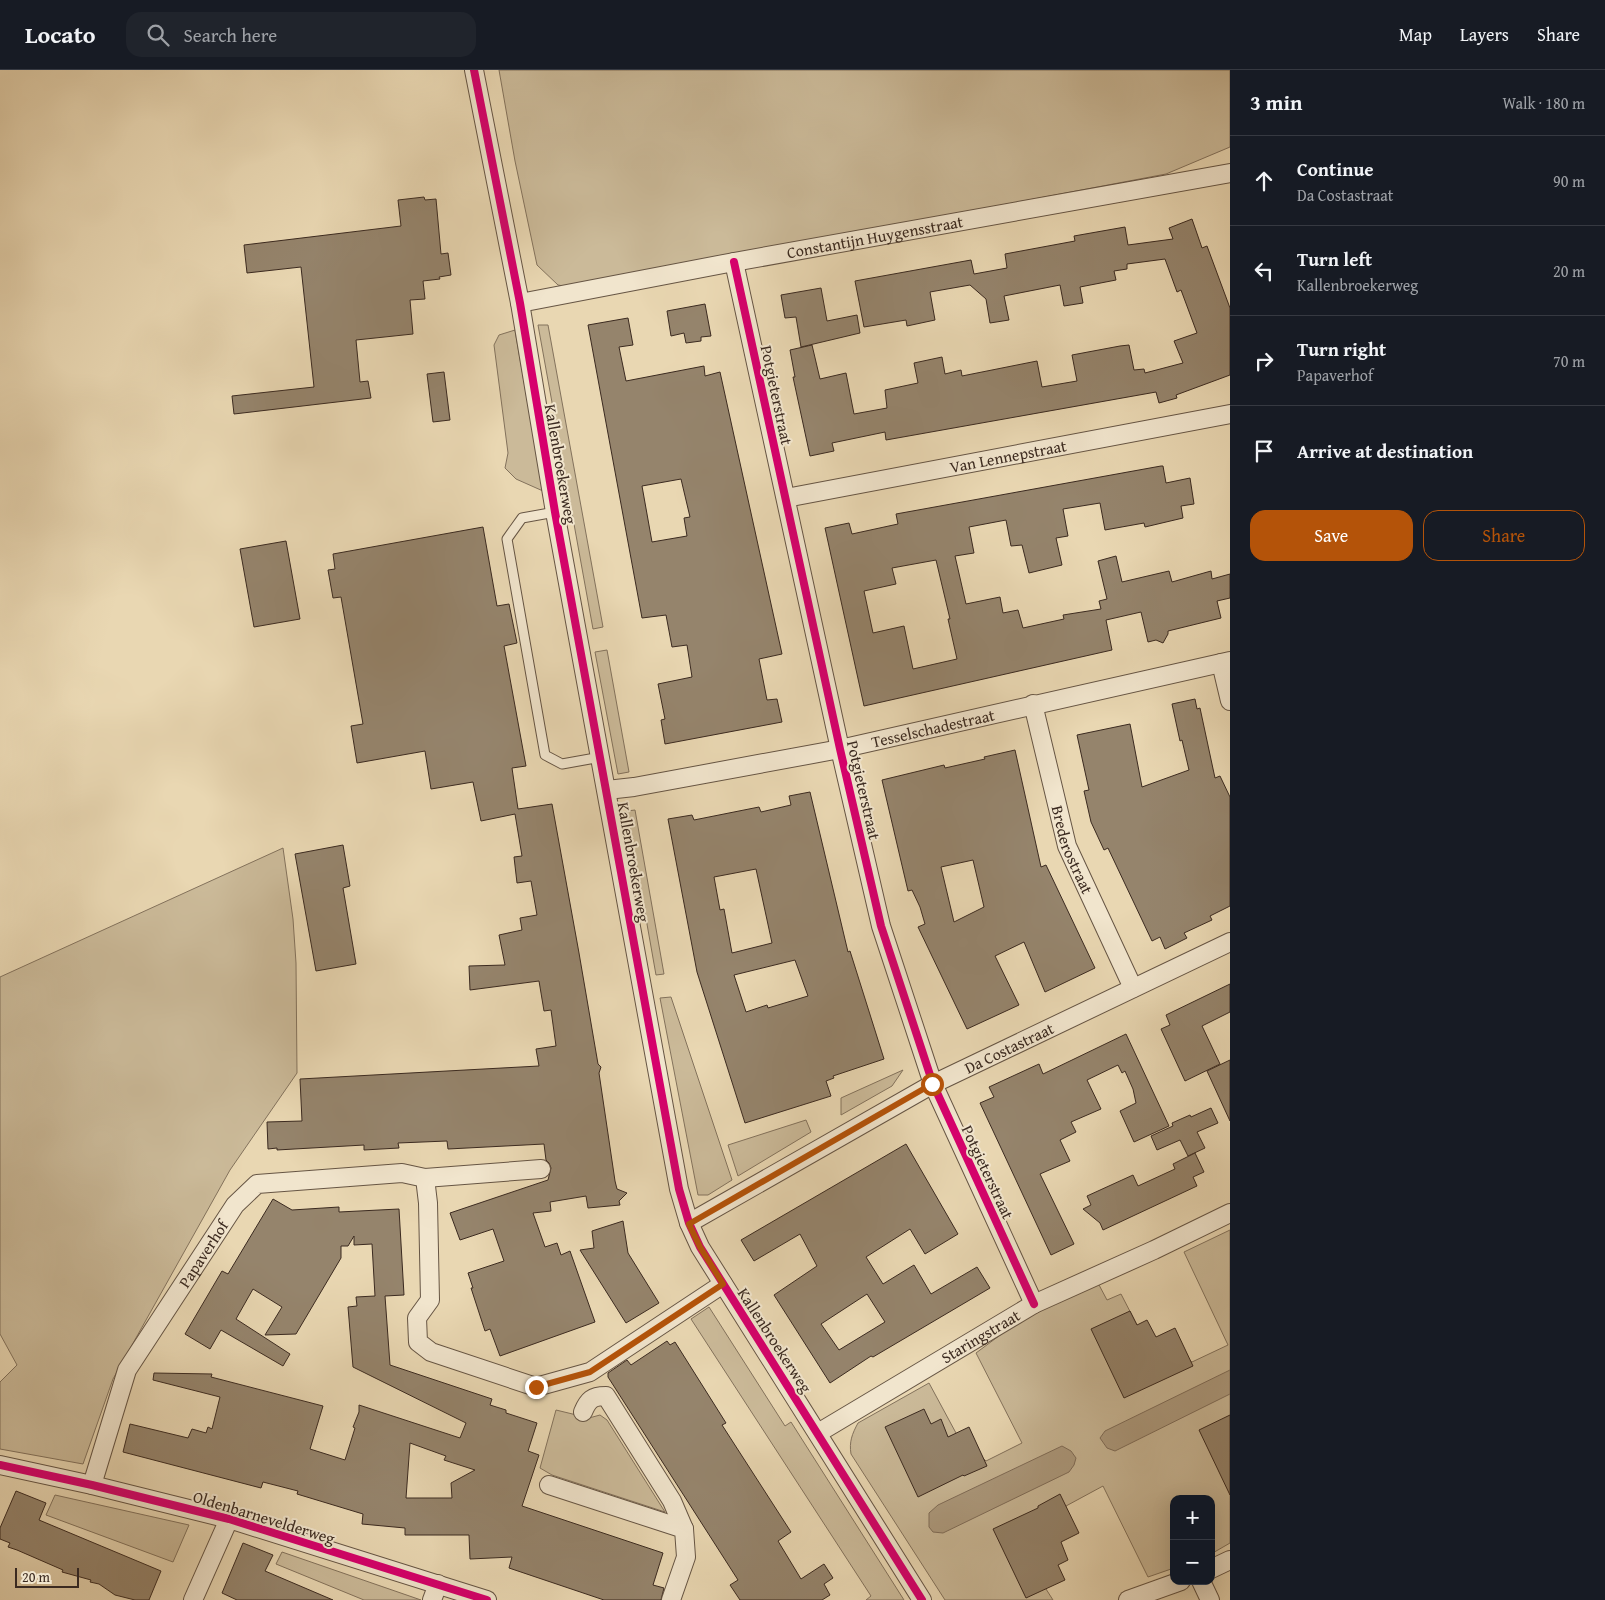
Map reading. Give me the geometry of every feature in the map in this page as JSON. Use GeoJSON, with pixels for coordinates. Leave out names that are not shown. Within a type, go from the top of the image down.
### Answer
{"type":"FeatureCollection","features":[{"type":"Feature","properties":{"kind":"street","name":"Kallenbroekerweg"},"geometry":{"type":"LineString","coordinates":[[474,70],[520,303],[555,512],[678,1179],[689,1224],[700,1247],[922,1600]]}},
{"type":"Feature","properties":{"kind":"street","name":"Constantijn Huygensstraat"},"geometry":{"type":"LineString","coordinates":[[520,303],[734,262],[1230,174]]}},
{"type":"Feature","properties":{"kind":"street","name":"Potgieterstraat"},"geometry":{"type":"LineString","coordinates":[[734,262],[840,749],[881,926],[932,1084],[1034,1304]]}},
{"type":"Feature","properties":{"kind":"street","name":"Van Lennepstraat"},"geometry":{"type":"LineString","coordinates":[[786,498],[1012,457],[1230,414]]}},
{"type":"Feature","properties":{"kind":"street","name":"Tesselschadestraat"},"geometry":{"type":"LineString","coordinates":[[607,790],[840,749],[1226,662]]}},
{"type":"Feature","properties":{"kind":"street"},"geometry":{"type":"LineString","coordinates":[[1226,662],[1230,701]]}},
{"type":"Feature","properties":{"kind":"street","name":"Brederostraat"},"geometry":{"type":"LineString","coordinates":[[1034,704],[1067,846],[1132,988]]}},
{"type":"Feature","properties":{"kind":"street","name":"Da Costastraat"},"geometry":{"type":"LineString","coordinates":[[689,1224],[932,1084],[1230,942]]}},
{"type":"Feature","properties":{"kind":"street","name":"Papaverhof"},"geometry":{"type":"LineString","coordinates":[[92,1485],[127,1370],[235,1205],[257,1184],[402,1173],[425,1178],[541,1168]]}},
{"type":"Feature","properties":{"kind":"street"},"geometry":{"type":"LineString","coordinates":[[425,1178],[428,1203],[430,1300],[417,1318],[418,1342],[431,1352],[536,1387],[590,1372],[723,1284]]}},
{"type":"Feature","properties":{"kind":"street","name":"Staringstraat"},"geometry":{"type":"LineString","coordinates":[[818,1433],[1034,1304],[1154,1250],[1230,1213]]}},
{"type":"Feature","properties":{"kind":"street"},"geometry":{"type":"LineString","coordinates":[[583,1412],[588,1402],[596,1396],[606,1396],[672,1501],[684,1529],[686,1557],[671,1600]]}},
{"type":"Feature","properties":{"kind":"street","name":"Oldenbarnevelderweg"},"geometry":{"type":"LineString","coordinates":[[0,1465],[92,1485],[229,1519],[353,1559],[435,1592],[487,1600]]}},
{"type":"Feature","properties":{"kind":"street"},"geometry":{"type":"LineString","coordinates":[[549,1485],[684,1529]]}},
{"type":"Feature","properties":{"kind":"street"},"geometry":{"type":"LineString","coordinates":[[193,1600],[229,1519]]}},
{"type":"Feature","properties":{"kind":"street"},"geometry":{"type":"LineString","coordinates":[[1215,1567],[1230,1560]]}},
{"type":"Feature","properties":{"kind":"street"},"geometry":{"type":"LineString","coordinates":[[1128,1600],[1170,1585]]}},
{"type":"Feature","properties":{"kind":"street"},"geometry":{"type":"LineString","coordinates":[[1203,1585],[1210,1600]]}},
{"type":"Feature","properties":{"kind":"lane","name":"Kallenbroekerweg"},"geometry":{"type":"LineString","coordinates":[[555,512],[522,518],[507,539],[545,755],[562,764],[601,757]]}},
{"type":"Feature","properties":{"kind":"shaded area"},"geometry":{"type":"Polygon","coordinates":[[[499,70],[1230,70],[1230,147],[1166,174],[569,287],[558,285],[537,265],[515,161],[499,70]]]}},
{"type":"Feature","properties":{"kind":"shaded area"},"geometry":{"type":"Polygon","coordinates":[[[538,325],[548,325],[603,627],[593,629],[538,325]]]}},
{"type":"Feature","properties":{"kind":"shaded area"},"geometry":{"type":"Polygon","coordinates":[[[515,330],[543,491],[516,479],[505,468],[508,453],[494,345],[499,335],[515,330]]]}},
{"type":"Feature","properties":{"kind":"shaded area"},"geometry":{"type":"Polygon","coordinates":[[[607,650],[629,772],[618,774],[595,652],[607,650]]]}},
{"type":"Feature","properties":{"kind":"shaded area"},"geometry":{"type":"Polygon","coordinates":[[[635,810],[664,974],[656,975],[627,811],[635,810]]]}},
{"type":"Feature","properties":{"kind":"shaded area"},"geometry":{"type":"Polygon","coordinates":[[[283,848],[293,919],[296,963],[297,1073],[230,1170],[113,1379],[83,1464],[0,1449],[0,1382],[17,1365],[0,1334],[0,977],[283,848]]]}},
{"type":"Feature","properties":{"kind":"shaded area"},"geometry":{"type":"Polygon","coordinates":[[[671,997],[732,1180],[708,1195],[698,1195],[660,998],[671,997]]]}},
{"type":"Feature","properties":{"kind":"shaded area"},"geometry":{"type":"Polygon","coordinates":[[[903,1070],[892,1086],[841,1115],[841,1098],[903,1070]]]}},
{"type":"Feature","properties":{"kind":"shaded area"},"geometry":{"type":"Polygon","coordinates":[[[806,1120],[811,1132],[738,1176],[728,1145],[806,1120]]]}},
{"type":"Feature","properties":{"kind":"shaded area"},"geometry":{"type":"Polygon","coordinates":[[[1230,1230],[1230,1543],[1215,1552],[1215,1495],[1170,1495],[1170,1569],[1148,1577],[1103,1486],[1066,1506],[1046,1589],[1053,1600],[945,1600],[851,1454],[850,1446],[858,1423],[929,1383],[956,1433],[986,1461],[1022,1443],[976,1353],[1015,1324],[1043,1308],[1098,1283],[1107,1300],[1121,1294],[1137,1325],[1152,1339],[1192,1362],[1228,1345],[1184,1252],[1230,1230]]]}},
{"type":"Feature","properties":{"kind":"shaded area"},"geometry":{"type":"Polygon","coordinates":[[[709,1307],[785,1426],[791,1422],[904,1600],[866,1600],[871,1596],[691,1319],[709,1307]]]}},
{"type":"Feature","properties":{"kind":"shaded area"},"geometry":{"type":"Polygon","coordinates":[[[1230,1370],[1230,1394],[1115,1451],[1107,1448],[1100,1438],[1105,1431],[1230,1370]]]}},
{"type":"Feature","properties":{"kind":"shaded area"},"geometry":{"type":"Polygon","coordinates":[[[556,1410],[589,1418],[600,1415],[607,1420],[665,1512],[552,1475],[540,1468],[556,1410]]]}},
{"type":"Feature","properties":{"kind":"shaded area"},"geometry":{"type":"Polygon","coordinates":[[[1062,1446],[1071,1451],[1076,1458],[1069,1472],[943,1533],[933,1532],[929,1527],[929,1513],[938,1505],[1062,1446]]]}},
{"type":"Feature","properties":{"kind":"shaded area"},"geometry":{"type":"Polygon","coordinates":[[[55,1495],[189,1525],[173,1562],[46,1515],[55,1495]]]}},
{"type":"Feature","properties":{"kind":"shaded area"},"geometry":{"type":"Polygon","coordinates":[[[282,1552],[421,1600],[364,1600],[276,1564],[282,1552]]]}},
{"type":"Feature","properties":{"kind":"building"},"geometry":{"type":"Polygon","coordinates":[[[424,197],[425,200],[436,199],[441,254],[448,253],[451,275],[439,277],[440,279],[423,281],[425,299],[410,300],[413,334],[356,340],[360,382],[368,381],[371,398],[234,414],[232,396],[314,387],[301,267],[247,273],[244,245],[401,226],[398,200],[424,197]]]}},
{"type":"Feature","properties":{"kind":"building"},"geometry":{"type":"Polygon","coordinates":[[[1192,219],[1202,248],[1207,246],[1230,308],[1230,375],[1176,395],[1177,398],[1159,403],[1156,392],[886,440],[885,432],[832,443],[834,451],[810,456],[793,377],[795,377],[790,350],[812,345],[820,379],[846,373],[854,414],[887,408],[885,390],[918,383],[914,363],[942,357],[945,374],[961,370],[962,376],[1037,361],[1042,387],[1077,381],[1072,355],[1120,346],[1129,345],[1134,370],[1144,369],[1145,373],[1183,363],[1174,341],[1197,333],[1181,290],[1177,292],[1165,259],[1127,264],[1127,269],[1114,271],[1116,280],[1080,287],[1083,303],[1064,306],[1060,285],[1004,296],[1009,320],[990,323],[986,299],[970,285],[930,292],[935,320],[907,326],[906,320],[864,327],[855,281],[971,260],[974,274],[1007,268],[1005,254],[1075,241],[1074,236],[1125,227],[1128,245],[1173,239],[1169,228],[1192,219]]]}},
{"type":"Feature","properties":{"kind":"building"},"geometry":{"type":"Polygon","coordinates":[[[821,288],[827,321],[857,315],[860,333],[801,347],[796,317],[785,318],[781,295],[821,288]]]}},
{"type":"Feature","properties":{"kind":"building"},"geometry":{"type":"Polygon","coordinates":[[[705,304],[711,336],[701,337],[701,341],[686,343],[684,333],[671,336],[667,311],[705,304]]]}},
{"type":"Feature","properties":{"kind":"building"},"geometry":{"type":"Polygon","coordinates":[[[628,318],[633,345],[619,347],[626,381],[704,366],[705,376],[720,372],[782,654],[759,659],[767,700],[777,699],[782,722],[665,744],[661,720],[665,719],[658,684],[692,677],[687,645],[672,647],[666,615],[642,618],[588,325],[628,318]],[[681,479],[642,486],[652,542],[687,536],[684,518],[690,517],[681,479]]]}},
{"type":"Feature","properties":{"kind":"building"},"geometry":{"type":"Polygon","coordinates":[[[444,372],[450,420],[433,422],[427,374],[444,372]]]}},
{"type":"Feature","properties":{"kind":"building"},"geometry":{"type":"Polygon","coordinates":[[[1163,466],[1166,483],[1190,478],[1194,504],[1181,506],[1183,518],[1145,527],[1144,523],[1105,530],[1100,503],[1063,509],[1068,536],[1056,538],[1062,565],[1029,573],[1022,545],[1011,546],[1006,520],[969,527],[974,553],[955,556],[966,604],[1000,597],[1003,613],[1018,610],[1023,628],[1064,619],[1063,615],[1101,609],[1099,601],[1107,599],[1098,561],[1116,556],[1122,582],[1169,571],[1172,582],[1211,571],[1212,579],[1230,574],[1230,598],[1217,601],[1221,618],[1168,631],[1163,643],[1156,640],[1148,642],[1141,612],[1106,620],[1112,650],[864,706],[825,528],[849,523],[852,534],[898,524],[896,514],[1163,466]],[[936,560],[892,568],[896,584],[864,591],[873,633],[904,626],[913,669],[957,659],[948,619],[950,619],[936,560]]]}},
{"type":"Feature","properties":{"kind":"building"},"geometry":{"type":"Polygon","coordinates":[[[483,527],[497,606],[509,604],[517,643],[504,646],[526,766],[512,768],[518,809],[552,804],[598,1064],[601,1067],[599,1073],[615,1181],[617,1189],[627,1193],[619,1201],[620,1205],[588,1208],[586,1196],[550,1202],[551,1211],[533,1213],[545,1247],[557,1243],[561,1255],[570,1251],[595,1322],[500,1356],[490,1329],[485,1331],[468,1273],[504,1261],[493,1229],[460,1240],[450,1213],[548,1180],[551,1168],[546,1160],[544,1144],[448,1149],[447,1141],[398,1143],[399,1148],[364,1150],[364,1145],[277,1150],[277,1148],[268,1149],[267,1122],[302,1121],[300,1079],[539,1066],[536,1049],[556,1046],[551,1010],[544,1011],[539,981],[470,990],[469,966],[505,965],[499,935],[522,930],[520,918],[537,915],[531,881],[517,883],[514,857],[522,856],[515,814],[481,821],[473,782],[431,789],[425,751],[357,763],[351,726],[363,724],[341,597],[333,598],[328,570],[335,569],[333,554],[483,527]]]}},
{"type":"Feature","properties":{"kind":"building"},"geometry":{"type":"Polygon","coordinates":[[[286,541],[300,619],[254,627],[240,549],[286,541]]]}},
{"type":"Feature","properties":{"kind":"building"},"geometry":{"type":"Polygon","coordinates":[[[1195,699],[1197,709],[1200,708],[1215,778],[1220,776],[1230,797],[1230,906],[1210,916],[1212,920],[1184,933],[1187,938],[1165,949],[1160,937],[1152,941],[1108,848],[1104,850],[1091,822],[1084,791],[1089,790],[1077,735],[1130,724],[1142,787],[1189,770],[1172,704],[1195,699]]]}},
{"type":"Feature","properties":{"kind":"building"},"geometry":{"type":"Polygon","coordinates":[[[1015,750],[1041,867],[1046,865],[1095,968],[1045,992],[1024,942],[995,956],[1019,1005],[967,1029],[918,927],[925,924],[912,890],[908,891],[882,780],[944,765],[945,768],[985,759],[984,757],[1015,750]],[[973,860],[941,867],[954,922],[984,907],[973,860]]]}},
{"type":"Feature","properties":{"kind":"building"},"geometry":{"type":"Polygon","coordinates":[[[810,792],[848,952],[850,951],[884,1059],[833,1076],[834,1078],[826,1081],[831,1096],[745,1123],[697,972],[668,819],[692,815],[694,820],[759,807],[761,812],[791,805],[789,796],[810,792]],[[756,869],[714,877],[720,910],[724,909],[732,953],[772,943],[756,869]],[[795,960],[734,975],[746,1012],[767,1005],[768,1008],[808,996],[795,960]]]}},
{"type":"Feature","properties":{"kind":"building"},"geometry":{"type":"Polygon","coordinates":[[[343,845],[350,886],[343,888],[356,964],[316,971],[295,854],[343,845]]]}},
{"type":"Feature","properties":{"kind":"building"},"geometry":{"type":"Polygon","coordinates":[[[1230,984],[1230,1012],[1202,1026],[1220,1064],[1185,1081],[1161,1029],[1170,1025],[1166,1015],[1230,984]]]}},
{"type":"Feature","properties":{"kind":"building"},"geometry":{"type":"Polygon","coordinates":[[[1126,1034],[1169,1126],[1134,1142],[1120,1111],[1136,1103],[1133,1089],[1125,1071],[1122,1073],[1118,1065],[1087,1080],[1101,1109],[1071,1122],[1076,1132],[1060,1140],[1070,1161],[1040,1174],[1074,1244],[1051,1255],[980,1103],[994,1097],[989,1087],[1039,1064],[1043,1074],[1126,1034]]]}},
{"type":"Feature","properties":{"kind":"building"},"geometry":{"type":"Polygon","coordinates":[[[1230,1060],[1230,1121],[1207,1071],[1230,1060]]]}},
{"type":"Feature","properties":{"kind":"building"},"geometry":{"type":"Polygon","coordinates":[[[1211,1108],[1218,1123],[1197,1132],[1205,1148],[1188,1156],[1180,1140],[1157,1150],[1151,1136],[1173,1126],[1172,1123],[1211,1108]]]}},
{"type":"Feature","properties":{"kind":"building"},"geometry":{"type":"Polygon","coordinates":[[[906,1144],[958,1234],[925,1254],[910,1229],[866,1257],[883,1284],[914,1265],[931,1294],[977,1267],[990,1288],[873,1357],[871,1356],[830,1383],[774,1295],[817,1266],[800,1234],[754,1261],[741,1240],[906,1144]],[[867,1294],[821,1324],[839,1350],[885,1322],[867,1294]]]}},
{"type":"Feature","properties":{"kind":"building"},"geometry":{"type":"Polygon","coordinates":[[[1195,1153],[1204,1172],[1193,1177],[1197,1186],[1103,1230],[1100,1223],[1083,1209],[1091,1205],[1087,1196],[1133,1175],[1138,1186],[1175,1169],[1173,1164],[1195,1153]]]}},
{"type":"Feature","properties":{"kind":"building"},"geometry":{"type":"Polygon","coordinates":[[[273,1199],[292,1210],[339,1207],[339,1212],[399,1209],[404,1295],[385,1296],[390,1365],[492,1399],[490,1405],[506,1410],[506,1413],[537,1423],[528,1451],[539,1455],[522,1506],[663,1553],[653,1585],[664,1588],[661,1600],[604,1600],[509,1568],[512,1557],[470,1559],[469,1535],[405,1535],[405,1528],[362,1524],[363,1514],[297,1494],[298,1491],[263,1482],[261,1488],[123,1452],[130,1424],[188,1438],[192,1429],[206,1433],[208,1427],[212,1429],[220,1397],[153,1380],[154,1373],[212,1374],[211,1377],[323,1406],[310,1449],[345,1460],[355,1428],[353,1427],[359,1412],[359,1405],[460,1438],[466,1423],[353,1367],[348,1307],[357,1306],[356,1297],[375,1296],[372,1244],[354,1245],[354,1236],[348,1246],[341,1246],[341,1258],[296,1334],[265,1335],[282,1307],[253,1289],[236,1319],[290,1354],[283,1366],[221,1330],[210,1349],[185,1334],[222,1271],[228,1274],[273,1199]],[[410,1443],[406,1498],[452,1498],[451,1483],[475,1470],[444,1460],[446,1456],[410,1443]]]}},
{"type":"Feature","properties":{"kind":"building"},"geometry":{"type":"Polygon","coordinates":[[[623,1221],[628,1253],[659,1303],[626,1323],[580,1250],[594,1248],[592,1231],[623,1221]]]}},
{"type":"Feature","properties":{"kind":"building"},"geometry":{"type":"Polygon","coordinates":[[[1130,1311],[1137,1325],[1147,1320],[1156,1337],[1175,1328],[1193,1366],[1124,1398],[1091,1329],[1130,1311]]]}},
{"type":"Feature","properties":{"kind":"building"},"geometry":{"type":"Polygon","coordinates":[[[667,1341],[670,1345],[675,1342],[726,1423],[722,1425],[791,1532],[778,1541],[801,1579],[824,1564],[833,1578],[824,1584],[830,1595],[822,1600],[740,1600],[730,1585],[738,1580],[608,1377],[608,1373],[627,1360],[631,1365],[667,1341]]]}},
{"type":"Feature","properties":{"kind":"building"},"geometry":{"type":"Polygon","coordinates":[[[924,1409],[931,1424],[941,1419],[948,1437],[969,1427],[987,1466],[963,1475],[918,1497],[885,1427],[924,1409]]]}},
{"type":"Feature","properties":{"kind":"building"},"geometry":{"type":"Polygon","coordinates":[[[1230,1415],[1230,1495],[1199,1430],[1230,1415]]]}},
{"type":"Feature","properties":{"kind":"building"},"geometry":{"type":"Polygon","coordinates":[[[16,1491],[46,1503],[39,1520],[161,1571],[149,1600],[135,1600],[115,1595],[99,1584],[90,1582],[91,1580],[62,1572],[63,1570],[8,1547],[10,1543],[0,1539],[0,1528],[16,1491]]]}},
{"type":"Feature","properties":{"kind":"building"},"geometry":{"type":"Polygon","coordinates":[[[1060,1494],[1079,1533],[1061,1542],[1068,1560],[1058,1565],[1065,1580],[1026,1598],[993,1529],[1038,1508],[1038,1506],[1060,1494]]]}},
{"type":"Feature","properties":{"kind":"building"},"geometry":{"type":"Polygon","coordinates":[[[243,1543],[273,1555],[265,1571],[333,1600],[237,1600],[222,1593],[243,1543]]]}},
{"type":"Feature","properties":{"kind":"cycle path"},"geometry":{"type":"LineString","coordinates":[[474,70],[520,303],[555,512],[679,1189],[689,1223],[700,1247],[922,1600]]}},
{"type":"Feature","properties":{"kind":"cycle path"},"geometry":{"type":"LineString","coordinates":[[734,262],[840,749],[881,926],[933,1084],[1034,1304]]}},
{"type":"Feature","properties":{"kind":"cycle path"},"geometry":{"type":"LineString","coordinates":[[0,1465],[92,1485],[229,1519],[487,1600]]}},
{"type":"Feature","properties":{"kind":"route"},"geometry":{"type":"LineString","coordinates":[[536,1387],[590,1372],[723,1284],[700,1247],[689,1224],[932,1084]]}}]}
